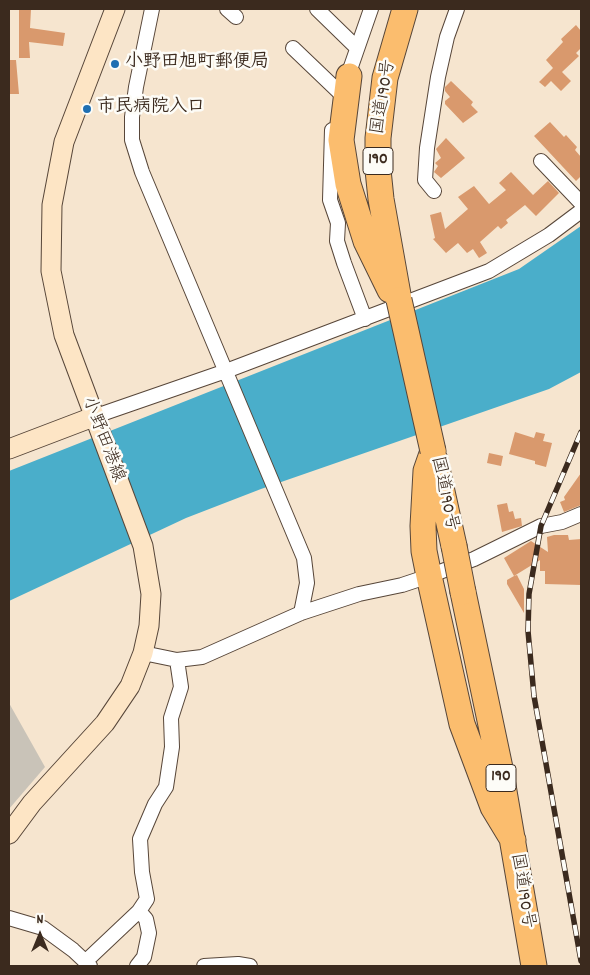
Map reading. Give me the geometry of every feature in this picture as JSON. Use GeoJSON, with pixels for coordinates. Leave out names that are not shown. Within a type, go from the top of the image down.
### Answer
{"type":"FeatureCollection","features":[{"type":"Feature","properties":{"kind":"highway","name":"国道190号"},"geometry":{"type":"LineString","coordinates":[[405,13],[390,61],[382,102],[378,170],[381,199],[399,300],[454,546],[512,840],[534,966]]}},
{"type":"Feature","properties":{"kind":"highway"},"geometry":{"type":"LineString","coordinates":[[344,84],[342,140],[348,184],[376,266],[387,286],[399,300]]}},
{"type":"Feature","properties":{"kind":"highway"},"geometry":{"type":"LineString","coordinates":[[433,451],[426,471],[423,526],[424,551],[429,576],[452,688],[462,724],[493,807],[512,840]]}},
{"type":"Feature","properties":{"kind":"main road","name":"小野田港線"},"geometry":{"type":"LineString","coordinates":[[9,834],[32,803],[105,723],[130,686],[143,654],[151,609],[143,546],[64,335],[54,292],[50,236],[52,205],[64,142],[115,9]]}},
{"type":"Feature","properties":{"kind":"main road"},"geometry":{"type":"LineString","coordinates":[[9,449],[95,422]]}},
{"type":"Feature","properties":{"kind":"street"},"geometry":{"type":"LineString","coordinates":[[152,9],[136,87],[132,117],[132,140],[142,172],[304,558],[308,583],[301,613]]}},
{"type":"Feature","properties":{"kind":"street"},"geometry":{"type":"LineString","coordinates":[[317,9],[356,47]]}},
{"type":"Feature","properties":{"kind":"street"},"geometry":{"type":"LineString","coordinates":[[364,320],[337,241],[338,223],[330,200],[330,148],[334,112],[371,9]]}},
{"type":"Feature","properties":{"kind":"street"},"geometry":{"type":"LineString","coordinates":[[434,191],[425,180],[427,148],[438,76],[447,37],[457,9]]}},
{"type":"Feature","properties":{"kind":"street"},"geometry":{"type":"LineString","coordinates":[[293,48],[344,84]]}},
{"type":"Feature","properties":{"kind":"street"},"geometry":{"type":"LineString","coordinates":[[541,161],[581,203]]}},
{"type":"Feature","properties":{"kind":"street"},"geometry":{"type":"LineString","coordinates":[[95,422],[228,377],[488,271],[549,235],[581,211]]}},
{"type":"Feature","properties":{"kind":"street"},"geometry":{"type":"LineString","coordinates":[[143,654],[177,660],[202,657],[301,613],[359,594],[402,585],[429,576],[474,559],[541,526],[562,522],[581,514]]}},
{"type":"Feature","properties":{"kind":"street"},"geometry":{"type":"LineString","coordinates":[[9,918],[43,928],[88,964],[139,911],[147,899],[142,872],[140,839],[155,804],[166,787],[172,747],[171,718],[181,687],[177,660]]}},
{"type":"Feature","properties":{"kind":"street"},"geometry":{"type":"LineString","coordinates":[[137,966],[146,950],[149,933],[146,919],[139,911]]}},
{"type":"Feature","properties":{"kind":"street"},"geometry":{"type":"LineString","coordinates":[[204,966],[238,964],[250,966]]}},
{"type":"Feature","properties":{"kind":"shaded area"},"geometry":{"type":"Polygon","coordinates":[[[9,703],[45,767],[9,809],[9,703]]]}},
{"type":"Feature","properties":{"kind":"water"},"geometry":{"type":"Polygon","coordinates":[[[581,226],[581,372],[549,389],[261,489],[186,518],[9,601],[9,471],[519,269],[581,226]]]}},
{"type":"Feature","properties":{"kind":"building"},"geometry":{"type":"Polygon","coordinates":[[[19,9],[31,9],[30,28],[65,33],[63,46],[29,42],[30,58],[19,58],[19,9]]]}},
{"type":"Feature","properties":{"kind":"building"},"geometry":{"type":"Polygon","coordinates":[[[576,25],[581,31],[581,48],[576,53],[579,56],[562,72],[571,81],[561,91],[551,81],[545,87],[539,82],[553,68],[546,60],[563,42],[561,39],[576,25]]]}},
{"type":"Feature","properties":{"kind":"building"},"geometry":{"type":"Polygon","coordinates":[[[9,60],[16,60],[19,94],[9,94],[9,60]]]}},
{"type":"Feature","properties":{"kind":"building"},"geometry":{"type":"Polygon","coordinates":[[[451,81],[473,102],[471,105],[478,112],[463,123],[445,104],[445,101],[450,97],[445,91],[445,87],[451,81]]]}},
{"type":"Feature","properties":{"kind":"building"},"geometry":{"type":"Polygon","coordinates":[[[550,122],[577,147],[575,150],[581,157],[581,176],[576,181],[534,136],[550,122]]]}},
{"type":"Feature","properties":{"kind":"building"},"geometry":{"type":"Polygon","coordinates":[[[446,138],[465,158],[441,178],[434,172],[438,166],[435,163],[441,158],[436,149],[446,138]]]}},
{"type":"Feature","properties":{"kind":"building"},"geometry":{"type":"Polygon","coordinates":[[[511,172],[533,195],[548,181],[559,193],[536,216],[525,205],[506,220],[508,223],[501,229],[498,226],[480,242],[487,253],[479,258],[473,249],[467,253],[458,243],[446,253],[433,239],[435,238],[430,215],[441,212],[445,229],[468,209],[458,197],[474,186],[489,204],[506,190],[499,183],[511,172]]]}},
{"type":"Feature","properties":{"kind":"building"},"geometry":{"type":"Polygon","coordinates":[[[515,432],[534,438],[536,432],[545,434],[543,441],[552,443],[546,467],[535,464],[535,461],[509,454],[515,432]]]}},
{"type":"Feature","properties":{"kind":"building"},"geometry":{"type":"Polygon","coordinates":[[[489,453],[503,456],[501,466],[487,463],[489,453]]]}},
{"type":"Feature","properties":{"kind":"building"},"geometry":{"type":"Polygon","coordinates":[[[581,473],[581,505],[564,512],[560,502],[565,500],[564,497],[581,473]]]}},
{"type":"Feature","properties":{"kind":"building"},"geometry":{"type":"Polygon","coordinates":[[[507,503],[509,512],[513,511],[515,519],[521,518],[522,526],[502,532],[497,505],[507,503]]]}},
{"type":"Feature","properties":{"kind":"building"},"geometry":{"type":"Polygon","coordinates":[[[568,535],[569,540],[581,539],[581,585],[545,584],[545,571],[540,571],[540,560],[514,576],[504,558],[531,541],[548,552],[547,537],[568,535]]]}},
{"type":"Feature","properties":{"kind":"building"},"geometry":{"type":"Polygon","coordinates":[[[517,575],[524,589],[524,613],[507,584],[507,580],[517,575]]]}},
{"type":"Feature","properties":{"kind":"railway"},"geometry":{"type":"LineString","coordinates":[[581,432],[541,526],[529,594],[528,631],[534,696],[581,961]]}},
{"type":"Feature","properties":{"kind":"place","name":"小野田旭町郵便局"},"geometry":{"type":"Point","coordinates":[115,64]}},
{"type":"Feature","properties":{"kind":"place","name":"市民病院入口"},"geometry":{"type":"Point","coordinates":[87,109]}}]}
